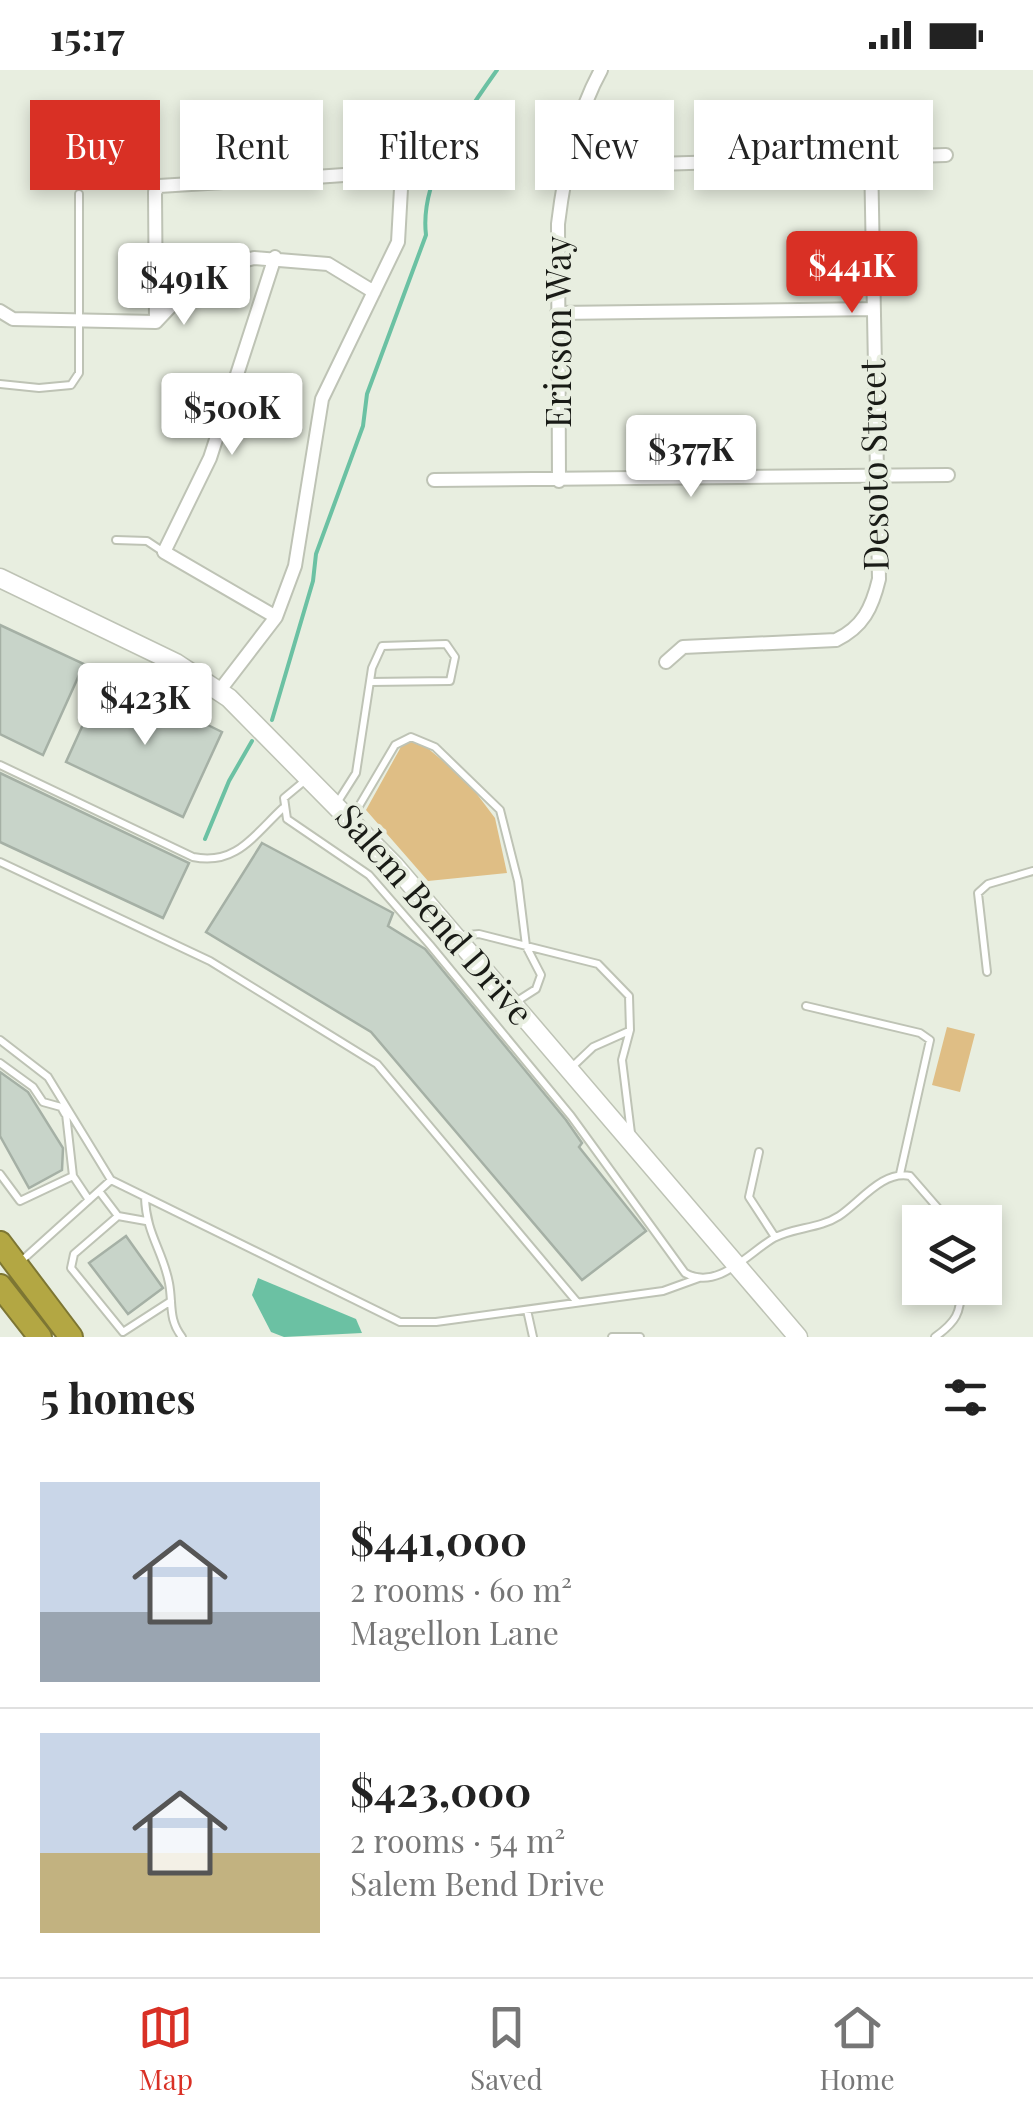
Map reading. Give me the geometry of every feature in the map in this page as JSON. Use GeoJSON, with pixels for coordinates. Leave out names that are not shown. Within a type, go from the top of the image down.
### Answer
{"type":"FeatureCollection","features":[{"type":"Feature","properties":{"kind":"highway"},"geometry":{"type":"LineString","coordinates":[[0,1243],[71,1337]]}},
{"type":"Feature","properties":{"kind":"highway"},"geometry":{"type":"LineString","coordinates":[[0,1286],[40,1337]]}},
{"type":"Feature","properties":{"kind":"street","name":"Ericson Way"},"geometry":{"type":"LineString","coordinates":[[590,100],[601,70]]}},
{"type":"Feature","properties":{"kind":"street"},"geometry":{"type":"LineString","coordinates":[[933,155],[946,155]]}},
{"type":"Feature","properties":{"kind":"street"},"geometry":{"type":"LineString","coordinates":[[156,322],[155,192],[160,186],[402,171],[398,242],[322,399],[295,566],[276,616],[220,690]]}},
{"type":"Feature","properties":{"kind":"street","name":"Ericson Way"},"geometry":{"type":"LineString","coordinates":[[559,481],[558,224],[565,190]]}},
{"type":"Feature","properties":{"kind":"street","name":"Desoto Street"},"geometry":{"type":"LineString","coordinates":[[666,662],[683,646],[836,640],[854,631],[867,615],[879,580],[871,190]]}},
{"type":"Feature","properties":{"kind":"street"},"geometry":{"type":"LineString","coordinates":[[0,311],[14,319],[156,322],[204,272],[230,262],[275,258],[328,264],[374,292]]}},
{"type":"Feature","properties":{"kind":"street"},"geometry":{"type":"LineString","coordinates":[[275,258],[210,458],[164,552],[276,616]]}},
{"type":"Feature","properties":{"kind":"street"},"geometry":{"type":"LineString","coordinates":[[557,313],[874,308]]}},
{"type":"Feature","properties":{"kind":"street"},"geometry":{"type":"LineString","coordinates":[[434,480],[948,475]]}},
{"type":"Feature","properties":{"kind":"street","name":"Salem Bend Drive"},"geometry":{"type":"LineString","coordinates":[[0,578],[161,656],[220,690],[310,776],[457,936],[798,1337]]}},
{"type":"Feature","properties":{"kind":"lane"},"geometry":{"type":"LineString","coordinates":[[0,384],[38,388],[70,385],[79,373],[80,194]]}},
{"type":"Feature","properties":{"kind":"lane"},"geometry":{"type":"LineString","coordinates":[[116,540],[147,542],[164,552]]}},
{"type":"Feature","properties":{"kind":"lane"},"geometry":{"type":"LineString","coordinates":[[336,804],[356,772],[370,682],[382,646],[446,644],[455,657],[450,682],[370,682]]}},
{"type":"Feature","properties":{"kind":"lane"},"geometry":{"type":"LineString","coordinates":[[351,820],[394,745],[411,736],[424,738],[500,810],[516,870],[526,946],[541,975],[536,989],[513,1004]]}},
{"type":"Feature","properties":{"kind":"lane"},"geometry":{"type":"LineString","coordinates":[[0,765],[193,857],[213,861],[228,858],[284,808]]}},
{"type":"Feature","properties":{"kind":"lane"},"geometry":{"type":"LineString","coordinates":[[310,776],[284,798],[284,808],[296,830],[368,875],[571,1116],[676,1265],[700,1278]]}},
{"type":"Feature","properties":{"kind":"lane"},"geometry":{"type":"LineString","coordinates":[[0,862],[210,961],[377,1064],[578,1303]]}},
{"type":"Feature","properties":{"kind":"lane"},"geometry":{"type":"LineString","coordinates":[[987,972],[976,904],[978,893],[988,884],[1033,872]]}},
{"type":"Feature","properties":{"kind":"lane"},"geometry":{"type":"LineString","coordinates":[[457,936],[479,934],[598,964],[629,996],[630,1030],[622,1060],[632,1144]]}},
{"type":"Feature","properties":{"kind":"lane"},"geometry":{"type":"LineString","coordinates":[[806,1006],[930,1040],[900,1174]]}},
{"type":"Feature","properties":{"kind":"lane"},"geometry":{"type":"LineString","coordinates":[[569,1070],[593,1048],[630,1030]]}},
{"type":"Feature","properties":{"kind":"lane"},"geometry":{"type":"LineString","coordinates":[[0,1040],[48,1077],[112,1180],[400,1322],[436,1322],[664,1291],[736,1266],[775,1237],[827,1223],[883,1181],[900,1174],[910,1176],[935,1205]]}},
{"type":"Feature","properties":{"kind":"lane"},"geometry":{"type":"LineString","coordinates":[[0,1062],[34,1087],[43,1102],[68,1113],[75,1161],[73,1176],[89,1200]]}},
{"type":"Feature","properties":{"kind":"lane"},"geometry":{"type":"LineString","coordinates":[[759,1152],[749,1198],[775,1237]]}},
{"type":"Feature","properties":{"kind":"lane"},"geometry":{"type":"LineString","coordinates":[[0,1174],[20,1200],[73,1176]]}},
{"type":"Feature","properties":{"kind":"lane"},"geometry":{"type":"LineString","coordinates":[[16,1265],[112,1180]]}},
{"type":"Feature","properties":{"kind":"lane"},"geometry":{"type":"LineString","coordinates":[[99,1192],[118,1216],[146,1221]]}},
{"type":"Feature","properties":{"kind":"lane"},"geometry":{"type":"LineString","coordinates":[[146,1197],[146,1221],[169,1278],[171,1323],[182,1337]]}},
{"type":"Feature","properties":{"kind":"lane"},"geometry":{"type":"LineString","coordinates":[[118,1216],[74,1254],[71,1268],[123,1332],[171,1301]]}},
{"type":"Feature","properties":{"kind":"lane"},"geometry":{"type":"LineString","coordinates":[[935,1337],[953,1324],[961,1305]]}},
{"type":"Feature","properties":{"kind":"lane"},"geometry":{"type":"LineString","coordinates":[[528,1310],[533,1337]]}},
{"type":"Feature","properties":{"kind":"lane"},"geometry":{"type":"LineString","coordinates":[[612,1337],[640,1337]]}},
{"type":"Feature","properties":{"kind":"shaded area"},"geometry":{"type":"Polygon","coordinates":[[[419,741],[467,781],[495,818],[507,873],[428,881],[366,810],[402,745],[419,741]]]}},
{"type":"Feature","properties":{"kind":"shaded area"},"geometry":{"type":"Polygon","coordinates":[[[947,1027],[975,1034],[960,1092],[932,1085],[947,1027]]]}},
{"type":"Feature","properties":{"kind":"shaded area"},"geometry":{"type":"Polygon","coordinates":[[[258,1278],[356,1319],[362,1333],[284,1337],[271,1332],[252,1295],[258,1278]]]}},
{"type":"Feature","properties":{"kind":"building"},"geometry":{"type":"Polygon","coordinates":[[[0,625],[84,664],[43,755],[0,734],[0,625]]]}},
{"type":"Feature","properties":{"kind":"building"},"geometry":{"type":"Polygon","coordinates":[[[116,680],[222,732],[183,817],[66,762],[90,709],[100,713],[116,680]]]}},
{"type":"Feature","properties":{"kind":"building"},"geometry":{"type":"Polygon","coordinates":[[[0,773],[189,863],[163,918],[0,842],[0,773]]]}},
{"type":"Feature","properties":{"kind":"building"},"geometry":{"type":"Polygon","coordinates":[[[262,843],[393,913],[388,926],[425,949],[566,1120],[582,1143],[579,1147],[646,1231],[582,1280],[371,1032],[206,932],[262,843]]]}},
{"type":"Feature","properties":{"kind":"building"},"geometry":{"type":"Polygon","coordinates":[[[0,1072],[28,1092],[63,1148],[62,1170],[29,1188],[0,1136],[0,1072]]]}},
{"type":"Feature","properties":{"kind":"building"},"geometry":{"type":"Polygon","coordinates":[[[126,1236],[163,1288],[128,1314],[89,1263],[126,1236]]]}},
{"type":"Feature","properties":{"kind":"waterway"},"geometry":{"type":"LineString","coordinates":[[272,720],[313,581],[316,554],[363,426],[367,394],[426,235],[426,213],[437,170],[459,127],[497,70]]}},
{"type":"Feature","properties":{"kind":"waterway"},"geometry":{"type":"LineString","coordinates":[[205,839],[229,781],[252,741]]}}]}
